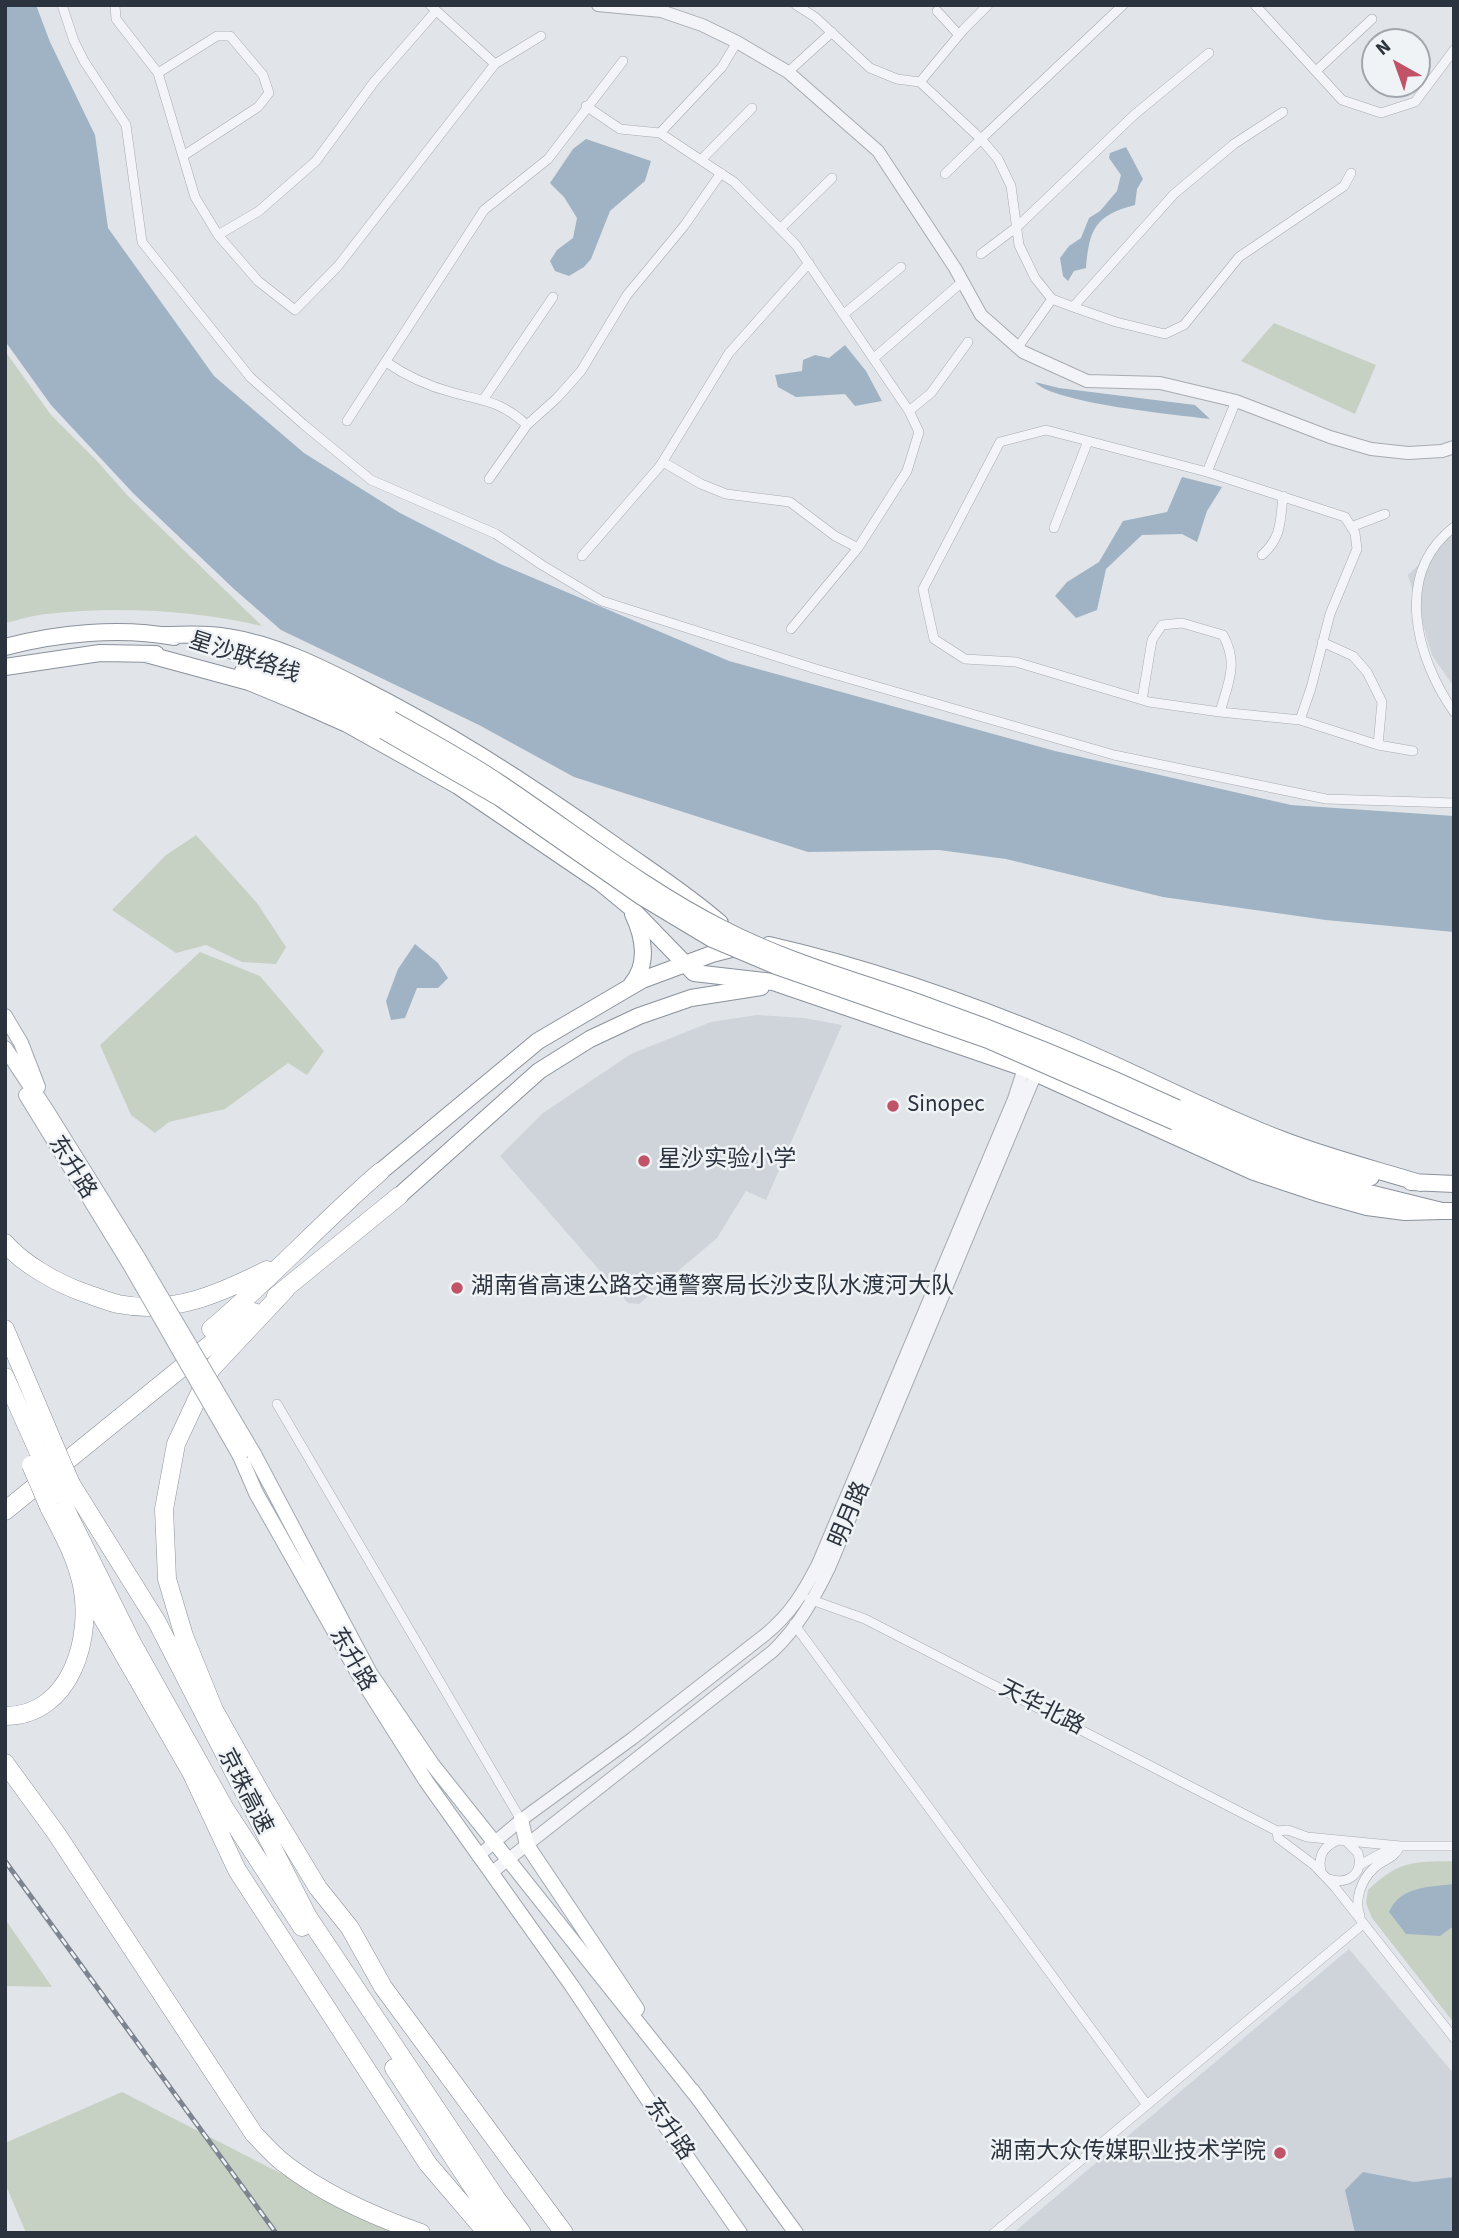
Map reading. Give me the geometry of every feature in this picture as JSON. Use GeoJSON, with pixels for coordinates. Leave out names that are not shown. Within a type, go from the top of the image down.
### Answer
{"type":"FeatureCollection","features":[{"type":"Feature","properties":{"kind":"highway","name":"星沙联络线"},"geometry":{"type":"LineString","coordinates":[[10,645],[85,634],[164,635],[202,641],[271,664],[352,699],[388,725]]}},
{"type":"Feature","properties":{"kind":"highway"},"geometry":{"type":"LineString","coordinates":[[164,635],[227,636],[278,651],[335,675],[425,721],[559,806],[698,904],[745,946]]}},
{"type":"Feature","properties":{"kind":"highway"},"geometry":{"type":"LineString","coordinates":[[9,669],[100,653],[146,653],[186,657],[266,676],[388,725],[500,798],[642,897],[712,939],[776,966],[988,1040],[1176,1115],[1335,1171],[1420,1183],[1454,1184]]}},
{"type":"Feature","properties":{"kind":"highway"},"geometry":{"type":"LineString","coordinates":[[146,653],[249,682],[347,724],[458,786],[601,883],[629,906],[694,973],[773,982],[1030,1071],[1254,1171],[1292,1184],[1367,1207],[1405,1212],[1448,1211]]}},
{"type":"Feature","properties":{"kind":"highway"},"geometry":{"type":"LineString","coordinates":[[629,906],[638,924],[643,956],[636,979],[629,987]]}},
{"type":"Feature","properties":{"kind":"highway"},"geometry":{"type":"LineString","coordinates":[[5,1498],[229,1314],[334,1212],[523,1051],[629,987],[684,964],[745,946],[767,945],[808,954],[890,978],[1044,1035],[1284,1141],[1420,1183]]}},
{"type":"Feature","properties":{"kind":"highway"},"geometry":{"type":"LineString","coordinates":[[5,1511],[228,1330],[286,1289],[399,1196],[539,1071],[590,1039],[639,1016],[691,998],[757,987],[805,993]]}},
{"type":"Feature","properties":{"kind":"highway"},"geometry":{"type":"LineString","coordinates":[[1176,1115],[1281,1167],[1353,1189],[1448,1211]]}},
{"type":"Feature","properties":{"kind":"highway"},"geometry":{"type":"LineString","coordinates":[[5,1243],[58,1283],[116,1304],[151,1308],[184,1304],[223,1292],[286,1261]]}},
{"type":"Feature","properties":{"kind":"highway"},"geometry":{"type":"LineString","coordinates":[[286,1289],[211,1369],[176,1444],[164,1509],[167,1579],[184,1636],[214,1710],[318,1888],[350,1928],[383,1987]]}},
{"type":"Feature","properties":{"kind":"highway","name":"京珠高速"},"geometry":{"type":"LineString","coordinates":[[5,1329],[40,1452]]}},
{"type":"Feature","properties":{"kind":"highway","name":"京珠高速"},"geometry":{"type":"LineString","coordinates":[[5,1377],[132,1643],[225,1809],[503,2233]]}},
{"type":"Feature","properties":{"kind":"highway"},"geometry":{"type":"LineString","coordinates":[[5,1395],[40,1452]]}},
{"type":"Feature","properties":{"kind":"highway"},"geometry":{"type":"LineString","coordinates":[[60,1495],[70,1549],[82,1583],[191,1772],[237,1870],[428,2164],[487,2233]]}},
{"type":"Feature","properties":{"kind":"highway","name":"京珠高速"},"geometry":{"type":"LineString","coordinates":[[60,1495],[157,1622],[307,1917],[522,2233]]}},
{"type":"Feature","properties":{"kind":"highway"},"geometry":{"type":"LineString","coordinates":[[5,1716],[17,1716],[53,1700],[75,1667],[84,1631],[82,1583]]}},
{"type":"Feature","properties":{"kind":"highway"},"geometry":{"type":"LineString","coordinates":[[195,1756],[221,1813],[299,1965],[406,2109],[484,2206]]}},
{"type":"Feature","properties":{"kind":"highway"},"geometry":{"type":"LineString","coordinates":[[5,1763],[56,1833],[254,2134],[282,2163],[312,2182],[374,2215],[421,2233]]}},
{"type":"Feature","properties":{"kind":"highway"},"geometry":{"type":"LineString","coordinates":[[231,1768],[254,1796],[346,1938],[564,2233]]}},
{"type":"Feature","properties":{"kind":"main road"},"geometry":{"type":"LineString","coordinates":[[5,1016],[21,1043],[47,1111]]}},
{"type":"Feature","properties":{"kind":"main road","name":"东升路"},"geometry":{"type":"LineString","coordinates":[[5,1048],[47,1111],[370,1672],[432,1764],[697,2097]]}},
{"type":"Feature","properties":{"kind":"main road","name":"东升路"},"geometry":{"type":"LineString","coordinates":[[5,1061],[134,1261]]}},
{"type":"Feature","properties":{"kind":"main road","name":"东升路"},"geometry":{"type":"LineString","coordinates":[[247,1455],[256,1493],[359,1675],[426,1781],[572,1986],[740,2233]]}},
{"type":"Feature","properties":{"kind":"main road","name":"东升路"},"geometry":{"type":"LineString","coordinates":[[521,1820],[527,1845],[697,2097],[796,2233]]}},
{"type":"Feature","properties":{"kind":"street"},"geometry":{"type":"LineString","coordinates":[[62,5],[84,61],[126,125],[142,242],[250,377],[303,425],[371,480],[496,534],[602,601],[803,665],[1114,755],[1326,799],[1454,803]]}},
{"type":"Feature","properties":{"kind":"street"},"geometry":{"type":"LineString","coordinates":[[115,5],[116,19],[158,73],[195,197],[218,235],[258,281],[295,310],[338,265],[495,64],[541,36]]}},
{"type":"Feature","properties":{"kind":"street"},"geometry":{"type":"LineString","coordinates":[[598,5],[607,8],[661,11],[702,25],[788,72],[878,151],[981,315],[1023,352],[1087,381],[1160,383],[1236,401],[1330,437],[1370,449],[1408,453],[1443,451],[1454,447]]}},
{"type":"Feature","properties":{"kind":"street"},"geometry":{"type":"LineString","coordinates":[[796,5],[815,17],[870,68],[897,79],[920,82],[981,139],[998,159],[1011,186],[1019,245],[1035,278],[1052,299],[1116,322],[1165,334],[1184,325],[1239,257],[1344,186],[1351,173]]}},
{"type":"Feature","properties":{"kind":"street"},"geometry":{"type":"LineString","coordinates":[[920,82],[958,35],[988,5]]}},
{"type":"Feature","properties":{"kind":"street"},"geometry":{"type":"LineString","coordinates":[[945,174],[1123,5]]}},
{"type":"Feature","properties":{"kind":"street"},"geometry":{"type":"LineString","coordinates":[[1255,5],[1342,100],[1381,113],[1415,102],[1454,50]]}},
{"type":"Feature","properties":{"kind":"street"},"geometry":{"type":"LineString","coordinates":[[218,235],[258,211],[316,162],[374,82],[433,9],[495,64]]}},
{"type":"Feature","properties":{"kind":"street"},"geometry":{"type":"LineString","coordinates":[[937,11],[958,35]]}},
{"type":"Feature","properties":{"kind":"street"},"geometry":{"type":"LineString","coordinates":[[1316,71],[1372,19]]}},
{"type":"Feature","properties":{"kind":"street"},"geometry":{"type":"LineString","coordinates":[[788,72],[832,32]]}},
{"type":"Feature","properties":{"kind":"street"},"geometry":{"type":"LineString","coordinates":[[158,73],[217,36],[230,36],[263,75],[268,93],[258,107],[183,156]]}},
{"type":"Feature","properties":{"kind":"street"},"geometry":{"type":"LineString","coordinates":[[660,133],[722,67],[737,42]]}},
{"type":"Feature","properties":{"kind":"street"},"geometry":{"type":"LineString","coordinates":[[981,254],[1018,226],[1134,115],[1209,52]]}},
{"type":"Feature","properties":{"kind":"street"},"geometry":{"type":"LineString","coordinates":[[347,421],[484,210],[548,159],[623,61]]}},
{"type":"Feature","properties":{"kind":"street"},"geometry":{"type":"LineString","coordinates":[[586,106],[620,129],[660,133],[734,182],[809,263],[909,411],[919,432],[907,471],[858,548],[791,629]]}},
{"type":"Feature","properties":{"kind":"street"},"geometry":{"type":"LineString","coordinates":[[701,160],[752,108]]}},
{"type":"Feature","properties":{"kind":"street"},"geometry":{"type":"LineString","coordinates":[[1073,307],[1174,194],[1234,144],[1283,112]]}},
{"type":"Feature","properties":{"kind":"street"},"geometry":{"type":"LineString","coordinates":[[489,479],[527,425],[557,398],[581,371],[627,295],[684,226],[721,173]]}},
{"type":"Feature","properties":{"kind":"street"},"geometry":{"type":"LineString","coordinates":[[780,229],[832,178]]}},
{"type":"Feature","properties":{"kind":"street"},"geometry":{"type":"LineString","coordinates":[[582,556],[663,462],[729,353],[809,263]]}},
{"type":"Feature","properties":{"kind":"street"},"geometry":{"type":"LineString","coordinates":[[844,314],[901,267]]}},
{"type":"Feature","properties":{"kind":"street"},"geometry":{"type":"LineString","coordinates":[[874,358],[962,282]]}},
{"type":"Feature","properties":{"kind":"street"},"geometry":{"type":"LineString","coordinates":[[483,400],[552,297]]}},
{"type":"Feature","properties":{"kind":"street"},"geometry":{"type":"LineString","coordinates":[[1018,347],[1052,299]]}},
{"type":"Feature","properties":{"kind":"street"},"geometry":{"type":"LineString","coordinates":[[909,411],[931,393],[968,342]]}},
{"type":"Feature","properties":{"kind":"street"},"geometry":{"type":"LineString","coordinates":[[386,362],[401,373],[450,392],[510,410],[527,425]]}},
{"type":"Feature","properties":{"kind":"street"},"geometry":{"type":"LineString","coordinates":[[1207,472],[1236,401]]}},
{"type":"Feature","properties":{"kind":"street"},"geometry":{"type":"LineString","coordinates":[[1300,720],[1330,614],[1357,549],[1355,533],[1345,517],[1207,472],[1046,430],[1000,442],[923,589],[934,639],[965,659],[1016,662],[1142,700],[1220,712],[1300,720],[1378,745],[1413,751]]}},
{"type":"Feature","properties":{"kind":"street"},"geometry":{"type":"LineString","coordinates":[[1054,528],[1088,441]]}},
{"type":"Feature","properties":{"kind":"street"},"geometry":{"type":"LineString","coordinates":[[663,462],[701,484],[726,494],[790,502],[835,536],[858,548]]}},
{"type":"Feature","properties":{"kind":"street"},"geometry":{"type":"LineString","coordinates":[[1262,555],[1274,544],[1283,496]]}},
{"type":"Feature","properties":{"kind":"street"},"geometry":{"type":"LineString","coordinates":[[1351,527],[1385,514]]}},
{"type":"Feature","properties":{"kind":"street"},"geometry":{"type":"LineString","coordinates":[[1454,527],[1434,547],[1423,567],[1415,607],[1422,649],[1438,687],[1454,712]]}},
{"type":"Feature","properties":{"kind":"street"},"geometry":{"type":"LineString","coordinates":[[1142,700],[1152,640],[1162,625],[1182,623],[1223,635],[1230,647],[1233,667],[1220,712]]}},
{"type":"Feature","properties":{"kind":"street"},"geometry":{"type":"LineString","coordinates":[[1322,642],[1353,656],[1367,671],[1381,702],[1378,745]]}},
{"type":"Feature","properties":{"kind":"street","name":"明月路"},"geometry":{"type":"LineString","coordinates":[[491,1873],[773,1651],[795,1626],[823,1552],[1014,1099],[1030,1071],[1044,1035]]}},
{"type":"Feature","properties":{"kind":"street"},"geometry":{"type":"LineString","coordinates":[[276,1405],[521,1820]]}},
{"type":"Feature","properties":{"kind":"street","name":"明月路"},"geometry":{"type":"LineString","coordinates":[[478,1856],[521,1820],[664,1714],[775,1627],[791,1609],[807,1598]]}},
{"type":"Feature","properties":{"kind":"street","name":"天华北路"},"geometry":{"type":"LineString","coordinates":[[807,1598],[865,1619],[1277,1831]]}},
{"type":"Feature","properties":{"kind":"street"},"geometry":{"type":"LineString","coordinates":[[791,1609],[795,1626],[1146,2105]]}},
{"type":"Feature","properties":{"kind":"street"},"geometry":{"type":"LineString","coordinates":[[1454,1846],[1400,1846],[1307,1837],[1288,1830],[1277,1831],[1278,1838],[1324,1875],[1454,2038]]}},
{"type":"Feature","properties":{"kind":"street"},"geometry":{"type":"LineString","coordinates":[[1341,1840],[1358,1853],[1360,1865]]}},
{"type":"Feature","properties":{"kind":"street"},"geometry":{"type":"LineString","coordinates":[[1324,1875],[1320,1858],[1322,1851],[1341,1840]]}},
{"type":"Feature","properties":{"kind":"street"},"geometry":{"type":"LineString","coordinates":[[1324,1875],[1340,1882],[1351,1878],[1360,1865],[1377,1854],[1400,1846]]}},
{"type":"Feature","properties":{"kind":"street"},"geometry":{"type":"LineString","coordinates":[[1363,1924],[1357,1909],[1358,1896],[1371,1870],[1396,1855],[1400,1846]]}},
{"type":"Feature","properties":{"kind":"street"},"geometry":{"type":"LineString","coordinates":[[1351,1878],[1358,1896]]}},
{"type":"Feature","properties":{"kind":"street"},"geometry":{"type":"LineString","coordinates":[[994,2233],[1363,1924]]}},
{"type":"Feature","properties":{"kind":"shaded area"},"geometry":{"type":"Polygon","coordinates":[[[1454,530],[1454,687],[1432,655],[1408,575],[1454,530]]]}},
{"type":"Feature","properties":{"kind":"shaded area","name":"星沙实验小学"},"geometry":{"type":"Polygon","coordinates":[[[757,1015],[804,1018],[842,1025],[766,1200],[746,1191],[717,1238],[639,1304],[628,1303],[500,1156],[543,1113],[631,1054],[711,1022],[757,1015]]]}},
{"type":"Feature","properties":{"kind":"shaded area","name":"湖南大众传媒职业技术学院"},"geometry":{"type":"Polygon","coordinates":[[[1349,1949],[1454,2074],[1454,2233],[1013,2233],[1349,1949]]]}},
{"type":"Feature","properties":{"kind":"green space"},"geometry":{"type":"Polygon","coordinates":[[[1274,323],[1376,365],[1355,414],[1241,361],[1274,323]]]}},
{"type":"Feature","properties":{"kind":"green space"},"geometry":{"type":"Polygon","coordinates":[[[5,351],[51,415],[128,496],[262,626],[209,616],[127,610],[42,615],[5,623],[5,351]]]}},
{"type":"Feature","properties":{"kind":"green space"},"geometry":{"type":"Polygon","coordinates":[[[196,835],[257,903],[286,947],[276,964],[242,962],[206,945],[176,953],[112,910],[166,855],[196,835]]]}},
{"type":"Feature","properties":{"kind":"green space"},"geometry":{"type":"Polygon","coordinates":[[[200,952],[260,976],[324,1051],[307,1075],[288,1063],[225,1109],[169,1122],[155,1133],[131,1115],[100,1045],[200,952]]]}},
{"type":"Feature","properties":{"kind":"green space"},"geometry":{"type":"Polygon","coordinates":[[[1454,1861],[1454,2023],[1372,1918],[1366,1903],[1368,1890],[1398,1868],[1417,1863],[1454,1861]]]}},
{"type":"Feature","properties":{"kind":"green space"},"geometry":{"type":"Polygon","coordinates":[[[5,1919],[52,1987],[5,1986],[5,1919]]]}},
{"type":"Feature","properties":{"kind":"green space"},"geometry":{"type":"Polygon","coordinates":[[[122,2092],[397,2233],[26,2233],[5,2183],[5,2143],[122,2092]]]}},
{"type":"Feature","properties":{"kind":"water"},"geometry":{"type":"Polygon","coordinates":[[[5,5],[36,5],[50,42],[95,135],[108,228],[214,376],[304,453],[400,513],[498,563],[729,661],[1055,751],[1291,805],[1454,816],[1454,932],[1326,920],[1163,897],[1006,859],[939,850],[808,852],[574,777],[479,725],[281,630],[133,493],[51,405],[5,341],[5,5]]]}},
{"type":"Feature","properties":{"kind":"water"},"geometry":{"type":"Polygon","coordinates":[[[586,139],[651,161],[645,181],[610,211],[591,259],[569,276],[555,271],[550,261],[557,250],[573,238],[577,218],[564,197],[550,183],[573,149],[586,139]]]}},
{"type":"Feature","properties":{"kind":"water"},"geometry":{"type":"Polygon","coordinates":[[[1126,147],[1143,179],[1137,189],[1135,205],[1103,219],[1092,234],[1086,268],[1074,271],[1068,281],[1063,276],[1060,258],[1069,246],[1081,238],[1089,218],[1100,211],[1117,191],[1121,175],[1109,158],[1110,153],[1126,147]]]}},
{"type":"Feature","properties":{"kind":"water"},"geometry":{"type":"Polygon","coordinates":[[[845,345],[866,371],[882,401],[855,406],[845,394],[796,397],[778,387],[775,375],[802,371],[803,360],[815,355],[829,358],[845,345]]]}},
{"type":"Feature","properties":{"kind":"water"},"geometry":{"type":"Polygon","coordinates":[[[1035,382],[1059,388],[1195,405],[1210,419],[1089,402],[1046,389],[1035,382]]]}},
{"type":"Feature","properties":{"kind":"water"},"geometry":{"type":"Polygon","coordinates":[[[1182,477],[1222,487],[1207,511],[1197,542],[1182,534],[1142,535],[1106,569],[1097,610],[1076,618],[1055,596],[1067,582],[1099,562],[1123,521],[1167,512],[1182,477]]]}},
{"type":"Feature","properties":{"kind":"water"},"geometry":{"type":"Polygon","coordinates":[[[415,944],[438,963],[448,978],[438,988],[417,988],[405,1018],[391,1020],[386,1001],[398,969],[415,944]]]}},
{"type":"Feature","properties":{"kind":"water"},"geometry":{"type":"Polygon","coordinates":[[[1454,1884],[1454,1926],[1440,1936],[1406,1934],[1389,1912],[1400,1897],[1417,1889],[1454,1884]]]}},
{"type":"Feature","properties":{"kind":"water"},"geometry":{"type":"Polygon","coordinates":[[[1363,2172],[1414,2182],[1454,2177],[1454,2233],[1355,2233],[1345,2190],[1363,2172]]]}},
{"type":"Feature","properties":{"kind":"railway"},"geometry":{"type":"LineString","coordinates":[[5,1861],[276,2233]]}},
{"type":"Feature","properties":{"kind":"place","name":"Sinopec"},"geometry":{"type":"Point","coordinates":[893,1106]}},
{"type":"Feature","properties":{"kind":"place","name":"星沙实验小学"},"geometry":{"type":"Point","coordinates":[644,1161]}},
{"type":"Feature","properties":{"kind":"place","name":"湖南省高速公路交通警察局长沙支队水渡河大队"},"geometry":{"type":"Point","coordinates":[457,1288]}},
{"type":"Feature","properties":{"kind":"place","name":"湖南大众传媒职业技术学院"},"geometry":{"type":"Point","coordinates":[1280,2153]}}]}
